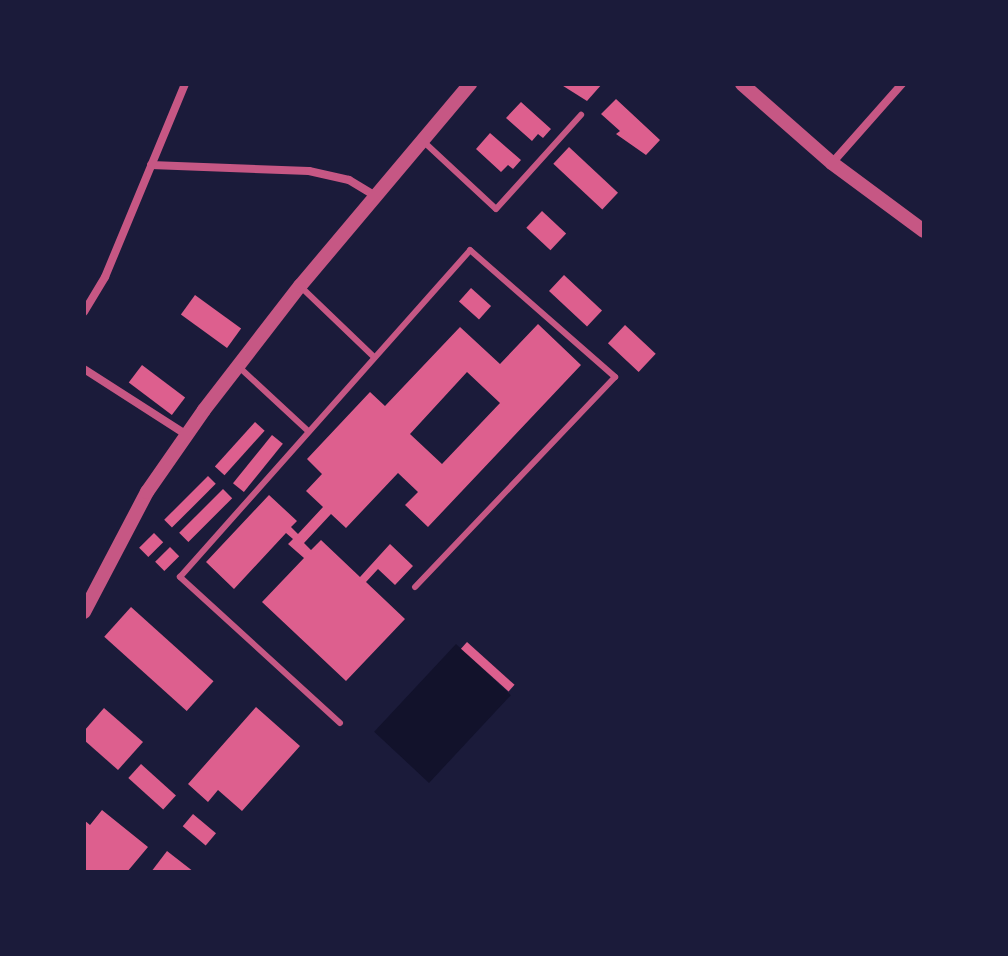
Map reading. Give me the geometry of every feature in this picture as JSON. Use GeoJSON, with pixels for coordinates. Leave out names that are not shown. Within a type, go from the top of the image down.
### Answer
{"type":"FeatureCollection","features":[{"type":"Feature","properties":{"kind":"street"},"geometry":{"type":"LineString","coordinates":[[84,312],[105,277],[185,84]]}},
{"type":"Feature","properties":{"kind":"street"},"geometry":{"type":"LineString","coordinates":[[742,84],[832,163],[924,231]]}},
{"type":"Feature","properties":{"kind":"street"},"geometry":{"type":"LineString","coordinates":[[832,163],[902,84]]}},
{"type":"Feature","properties":{"kind":"street"},"geometry":{"type":"LineString","coordinates":[[84,612],[117,543],[187,435],[300,286],[467,85]]}},
{"type":"Feature","properties":{"kind":"street"},"geometry":{"type":"LineString","coordinates":[[151,165],[309,171],[349,180],[376,196]]}},
{"type":"Feature","properties":{"kind":"street"},"geometry":{"type":"LineString","coordinates":[[84,369],[187,435]]}},
{"type":"Feature","properties":{"kind":"lane"},"geometry":{"type":"LineString","coordinates":[[423,141],[496,209],[581,115]]}},
{"type":"Feature","properties":{"kind":"lane"},"geometry":{"type":"LineString","coordinates":[[340,723],[180,577],[307,430],[470,250],[615,377],[415,587]]}},
{"type":"Feature","properties":{"kind":"lane"},"geometry":{"type":"LineString","coordinates":[[300,286],[373,356]]}},
{"type":"Feature","properties":{"kind":"lane"},"geometry":{"type":"LineString","coordinates":[[238,365],[307,430]]}},
{"type":"Feature","properties":{"kind":"shaded area"},"geometry":{"type":"Polygon","coordinates":[[[456,644],[511,695],[429,783],[374,732],[456,644]]]}},
{"type":"Feature","properties":{"kind":"building"},"geometry":{"type":"Polygon","coordinates":[[[560,84],[602,84],[587,101],[560,84]]]}},
{"type":"Feature","properties":{"kind":"building"},"geometry":{"type":"Polygon","coordinates":[[[616,99],[660,140],[646,155],[616,134],[620,131],[601,114],[616,99]]]}},
{"type":"Feature","properties":{"kind":"building"},"geometry":{"type":"Polygon","coordinates":[[[521,102],[551,129],[543,138],[538,134],[532,141],[506,118],[521,102]]]}},
{"type":"Feature","properties":{"kind":"building"},"geometry":{"type":"Polygon","coordinates":[[[490,133],[521,160],[513,169],[508,165],[501,172],[476,149],[490,133]]]}},
{"type":"Feature","properties":{"kind":"building"},"geometry":{"type":"Polygon","coordinates":[[[569,147],[618,193],[602,210],[553,164],[569,147]]]}},
{"type":"Feature","properties":{"kind":"building"},"geometry":{"type":"Polygon","coordinates":[[[542,211],[566,234],[550,250],[526,228],[542,211]]]}},
{"type":"Feature","properties":{"kind":"building"},"geometry":{"type":"Polygon","coordinates":[[[564,275],[602,310],[587,327],[549,291],[564,275]]]}},
{"type":"Feature","properties":{"kind":"building"},"geometry":{"type":"Polygon","coordinates":[[[471,288],[491,306],[479,319],[459,301],[471,288]]]}},
{"type":"Feature","properties":{"kind":"building"},"geometry":{"type":"Polygon","coordinates":[[[195,295],[241,329],[227,348],[181,314],[195,295]]]}},
{"type":"Feature","properties":{"kind":"building"},"geometry":{"type":"Polygon","coordinates":[[[538,324],[581,365],[428,527],[405,505],[418,492],[398,473],[346,528],[331,514],[304,543],[311,550],[321,540],[360,577],[390,544],[413,566],[395,585],[378,569],[366,582],[405,619],[346,681],[262,602],[304,558],[288,544],[293,539],[286,533],[234,589],[206,562],[269,495],[297,521],[291,527],[298,534],[323,507],[306,491],[322,474],[307,459],[370,392],[385,406],[460,327],[500,364],[538,324]],[[467,372],[410,434],[442,464],[500,403],[467,372]]]}},
{"type":"Feature","properties":{"kind":"building"},"geometry":{"type":"Polygon","coordinates":[[[625,325],[656,354],[639,372],[608,343],[625,325]]]}},
{"type":"Feature","properties":{"kind":"building"},"geometry":{"type":"Polygon","coordinates":[[[142,365],[185,397],[172,415],[129,383],[142,365]]]}},
{"type":"Feature","properties":{"kind":"building"},"geometry":{"type":"Polygon","coordinates":[[[255,422],[265,431],[225,475],[215,467],[255,422]]]}},
{"type":"Feature","properties":{"kind":"building"},"geometry":{"type":"Polygon","coordinates":[[[272,435],[283,444],[244,492],[233,483],[272,435]]]}},
{"type":"Feature","properties":{"kind":"building"},"geometry":{"type":"Polygon","coordinates":[[[208,476],[216,484],[172,528],[164,520],[208,476]]]}},
{"type":"Feature","properties":{"kind":"building"},"geometry":{"type":"Polygon","coordinates":[[[223,489],[232,498],[188,542],[179,533],[223,489]]]}},
{"type":"Feature","properties":{"kind":"building"},"geometry":{"type":"Polygon","coordinates":[[[154,533],[163,542],[148,557],[139,548],[154,533]]]}},
{"type":"Feature","properties":{"kind":"building"},"geometry":{"type":"Polygon","coordinates":[[[170,547],[179,556],[164,571],[155,562],[170,547]]]}},
{"type":"Feature","properties":{"kind":"building"},"geometry":{"type":"Polygon","coordinates":[[[131,607],[213,681],[187,711],[104,637],[131,607]]]}},
{"type":"Feature","properties":{"kind":"building"},"geometry":{"type":"Polygon","coordinates":[[[467,642],[515,685],[509,692],[461,649],[467,642]]]}},
{"type":"Feature","properties":{"kind":"building"},"geometry":{"type":"Polygon","coordinates":[[[256,707],[300,746],[242,811],[218,790],[208,802],[188,784],[256,707]]]}},
{"type":"Feature","properties":{"kind":"building"},"geometry":{"type":"Polygon","coordinates":[[[104,708],[143,742],[118,770],[84,740],[84,731],[104,708]]]}},
{"type":"Feature","properties":{"kind":"building"},"geometry":{"type":"Polygon","coordinates":[[[141,764],[176,795],[163,810],[128,778],[141,764]]]}},
{"type":"Feature","properties":{"kind":"building"},"geometry":{"type":"Polygon","coordinates":[[[102,810],[148,847],[127,872],[84,872],[84,820],[90,825],[102,810]]]}},
{"type":"Feature","properties":{"kind":"building"},"geometry":{"type":"Polygon","coordinates":[[[193,814],[216,833],[206,846],[183,826],[193,814]]]}},
{"type":"Feature","properties":{"kind":"building"},"geometry":{"type":"Polygon","coordinates":[[[167,851],[194,872],[151,872],[167,851]]]}}]}
